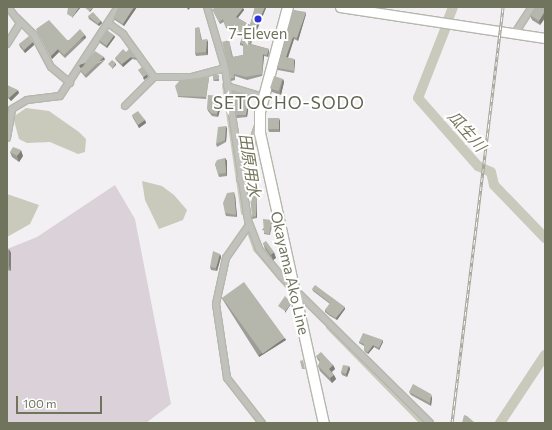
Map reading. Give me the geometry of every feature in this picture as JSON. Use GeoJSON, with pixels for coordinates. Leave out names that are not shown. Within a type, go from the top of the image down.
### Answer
{"type":"FeatureCollection","features":[{"type":"Feature","properties":{"kind":"main road","name":"Okayama Ako Line"},"geometry":{"type":"LineString","coordinates":[[288,7],[264,97],[259,123],[324,423]]}},
{"type":"Feature","properties":{"kind":"street"},"geometry":{"type":"LineString","coordinates":[[8,7],[34,36],[51,67],[70,83]]}},
{"type":"Feature","properties":{"kind":"street"},"geometry":{"type":"LineString","coordinates":[[7,138],[9,114],[15,107],[27,100],[55,98],[70,83],[118,7]]}},
{"type":"Feature","properties":{"kind":"street"},"geometry":{"type":"LineString","coordinates":[[207,7],[227,86],[247,226],[259,249],[294,288],[430,423]]}},
{"type":"Feature","properties":{"kind":"street"},"geometry":{"type":"LineString","coordinates":[[340,7],[545,38]]}},
{"type":"Feature","properties":{"kind":"street"},"geometry":{"type":"LineString","coordinates":[[515,33],[532,7]]}},
{"type":"Feature","properties":{"kind":"street"},"geometry":{"type":"LineString","coordinates":[[7,44],[19,29],[18,18]]}},
{"type":"Feature","properties":{"kind":"street"},"geometry":{"type":"LineString","coordinates":[[108,23],[123,34],[154,77]]}},
{"type":"Feature","properties":{"kind":"street"},"geometry":{"type":"LineString","coordinates":[[125,106],[154,77],[192,77],[223,69]]}},
{"type":"Feature","properties":{"kind":"street"},"geometry":{"type":"LineString","coordinates":[[227,86],[264,97]]}},
{"type":"Feature","properties":{"kind":"street"},"geometry":{"type":"LineString","coordinates":[[240,179],[259,123]]}},
{"type":"Feature","properties":{"kind":"street"},"geometry":{"type":"LineString","coordinates":[[247,226],[226,258],[216,304],[227,378],[262,423]]}},
{"type":"Feature","properties":{"kind":"shaded area"},"geometry":{"type":"Polygon","coordinates":[[[26,108],[49,111],[79,132],[86,139],[85,152],[78,154],[50,142],[27,143],[19,139],[13,117],[26,108]]]}},
{"type":"Feature","properties":{"kind":"shaded area"},"geometry":{"type":"Polygon","coordinates":[[[142,181],[162,186],[174,195],[187,210],[183,220],[159,229],[145,200],[142,181]]]}},
{"type":"Feature","properties":{"kind":"shaded area"},"geometry":{"type":"Polygon","coordinates":[[[115,185],[135,219],[171,404],[146,423],[7,423],[7,249],[37,237],[115,185]]]}},
{"type":"Feature","properties":{"kind":"shaded area"},"geometry":{"type":"Polygon","coordinates":[[[7,194],[39,205],[30,224],[7,237],[7,194]]]}},
{"type":"Feature","properties":{"kind":"building"},"geometry":{"type":"Polygon","coordinates":[[[68,7],[79,7],[72,17],[67,14],[68,7]]]}},
{"type":"Feature","properties":{"kind":"building"},"geometry":{"type":"Polygon","coordinates":[[[84,7],[93,7],[89,11],[84,7]]]}},
{"type":"Feature","properties":{"kind":"building"},"geometry":{"type":"Polygon","coordinates":[[[119,7],[134,7],[123,24],[114,18],[119,7]]]}},
{"type":"Feature","properties":{"kind":"building"},"geometry":{"type":"Polygon","coordinates":[[[217,7],[242,7],[243,8],[236,17],[250,25],[255,7],[265,7],[256,27],[258,31],[247,28],[244,35],[225,26],[223,19],[219,22],[212,9],[217,7]]]}},
{"type":"Feature","properties":{"kind":"building"},"geometry":{"type":"Polygon","coordinates":[[[535,7],[545,7],[545,11],[539,21],[530,15],[535,7]]]}},
{"type":"Feature","properties":{"kind":"building"},"geometry":{"type":"Polygon","coordinates":[[[294,10],[306,12],[297,38],[293,37],[286,57],[294,59],[294,71],[277,68],[294,10]]]}},
{"type":"Feature","properties":{"kind":"building"},"geometry":{"type":"Polygon","coordinates":[[[93,12],[101,21],[98,24],[88,16],[93,12]]]}},
{"type":"Feature","properties":{"kind":"building"},"geometry":{"type":"Polygon","coordinates":[[[49,20],[68,41],[80,29],[85,35],[64,55],[58,49],[51,56],[36,29],[49,20]]]}},
{"type":"Feature","properties":{"kind":"building"},"geometry":{"type":"Polygon","coordinates":[[[199,27],[201,40],[207,39],[206,52],[195,53],[195,28],[199,27]]]}},
{"type":"Feature","properties":{"kind":"building"},"geometry":{"type":"Polygon","coordinates":[[[107,30],[114,35],[107,46],[99,41],[107,30]]]}},
{"type":"Feature","properties":{"kind":"building"},"geometry":{"type":"Polygon","coordinates":[[[243,35],[251,40],[249,44],[269,49],[267,55],[263,54],[262,74],[246,77],[234,74],[234,78],[231,78],[222,42],[229,40],[232,57],[243,55],[243,44],[240,43],[243,35]]]}},
{"type":"Feature","properties":{"kind":"building"},"geometry":{"type":"Polygon","coordinates":[[[29,36],[33,42],[24,50],[19,44],[29,36]]]}},
{"type":"Feature","properties":{"kind":"building"},"geometry":{"type":"Polygon","coordinates":[[[123,49],[126,52],[129,49],[136,58],[131,57],[122,64],[115,58],[123,49]]]}},
{"type":"Feature","properties":{"kind":"building"},"geometry":{"type":"Polygon","coordinates":[[[95,51],[104,57],[85,75],[80,70],[95,51]]]}},
{"type":"Feature","properties":{"kind":"building"},"geometry":{"type":"Polygon","coordinates":[[[112,60],[116,63],[112,68],[108,64],[112,60]]]}},
{"type":"Feature","properties":{"kind":"building"},"geometry":{"type":"Polygon","coordinates":[[[142,67],[147,74],[143,77],[138,70],[142,67]]]}},
{"type":"Feature","properties":{"kind":"building"},"geometry":{"type":"Polygon","coordinates":[[[213,75],[219,75],[219,79],[213,80],[213,75]]]}},
{"type":"Feature","properties":{"kind":"building"},"geometry":{"type":"Polygon","coordinates":[[[274,76],[283,79],[279,91],[270,88],[274,76]]]}},
{"type":"Feature","properties":{"kind":"building"},"geometry":{"type":"Polygon","coordinates":[[[209,77],[206,97],[178,96],[175,86],[180,80],[209,77]]]}},
{"type":"Feature","properties":{"kind":"building"},"geometry":{"type":"Polygon","coordinates":[[[7,85],[18,90],[9,98],[7,95],[7,85]]]}},
{"type":"Feature","properties":{"kind":"building"},"geometry":{"type":"Polygon","coordinates":[[[232,90],[249,95],[246,115],[236,115],[232,90]]]}},
{"type":"Feature","properties":{"kind":"building"},"geometry":{"type":"Polygon","coordinates":[[[208,95],[222,96],[217,114],[211,113],[207,108],[208,95]]]}},
{"type":"Feature","properties":{"kind":"building"},"geometry":{"type":"Polygon","coordinates":[[[138,111],[145,120],[138,125],[132,115],[138,111]]]}},
{"type":"Feature","properties":{"kind":"building"},"geometry":{"type":"Polygon","coordinates":[[[268,118],[279,118],[279,129],[268,129],[268,118]]]}},
{"type":"Feature","properties":{"kind":"building"},"geometry":{"type":"Polygon","coordinates":[[[226,126],[225,140],[216,144],[218,127],[226,126]]]}},
{"type":"Feature","properties":{"kind":"building"},"geometry":{"type":"Polygon","coordinates":[[[13,147],[21,150],[17,156],[10,152],[13,147]]]}},
{"type":"Feature","properties":{"kind":"building"},"geometry":{"type":"Polygon","coordinates":[[[225,158],[226,173],[218,174],[215,164],[217,160],[225,158]]]}},
{"type":"Feature","properties":{"kind":"building"},"geometry":{"type":"Polygon","coordinates":[[[234,192],[236,215],[225,213],[223,203],[227,193],[234,192]]]}},
{"type":"Feature","properties":{"kind":"building"},"geometry":{"type":"Polygon","coordinates":[[[257,195],[256,216],[252,217],[250,196],[257,195]]]}},
{"type":"Feature","properties":{"kind":"building"},"geometry":{"type":"Polygon","coordinates":[[[263,219],[272,220],[269,234],[264,233],[263,219]]]}},
{"type":"Feature","properties":{"kind":"building"},"geometry":{"type":"Polygon","coordinates":[[[266,241],[274,252],[271,255],[263,243],[266,241]]]}},
{"type":"Feature","properties":{"kind":"building"},"geometry":{"type":"Polygon","coordinates":[[[213,251],[220,254],[216,268],[210,267],[213,251]]]}},
{"type":"Feature","properties":{"kind":"building"},"geometry":{"type":"Polygon","coordinates":[[[244,282],[285,338],[263,354],[222,298],[244,282]]]}},
{"type":"Feature","properties":{"kind":"building"},"geometry":{"type":"Polygon","coordinates":[[[315,285],[345,307],[336,318],[325,310],[330,303],[312,289],[315,285]]]}},
{"type":"Feature","properties":{"kind":"building"},"geometry":{"type":"Polygon","coordinates":[[[285,296],[291,303],[285,311],[278,306],[285,296]]]}},
{"type":"Feature","properties":{"kind":"building"},"geometry":{"type":"Polygon","coordinates":[[[363,333],[383,340],[379,348],[373,345],[368,352],[364,351],[364,344],[359,342],[363,333]]]}},
{"type":"Feature","properties":{"kind":"building"},"geometry":{"type":"Polygon","coordinates":[[[321,352],[333,365],[329,369],[334,375],[330,378],[318,366],[320,360],[316,356],[321,352]]]}},
{"type":"Feature","properties":{"kind":"building"},"geometry":{"type":"Polygon","coordinates":[[[303,360],[305,369],[302,369],[300,361],[303,360]]]}},
{"type":"Feature","properties":{"kind":"building"},"geometry":{"type":"Polygon","coordinates":[[[343,365],[349,366],[346,374],[341,372],[343,365]]]}},
{"type":"Feature","properties":{"kind":"building"},"geometry":{"type":"Polygon","coordinates":[[[413,384],[431,394],[430,403],[409,392],[413,384]]]}},
{"type":"Feature","properties":{"kind":"building"},"geometry":{"type":"Polygon","coordinates":[[[464,415],[467,416],[474,422],[462,423],[464,415]]]}},
{"type":"Feature","properties":{"kind":"waterway","name":"瓜生川"},"geometry":{"type":"LineString","coordinates":[[448,20],[453,7]]}},
{"type":"Feature","properties":{"kind":"waterway","name":"瓜生川"},"geometry":{"type":"LineString","coordinates":[[446,27],[418,98],[478,166],[491,172],[494,185],[545,238]]}},
{"type":"Feature","properties":{"kind":"waterway","name":"田原用水"},"geometry":{"type":"LineString","coordinates":[[225,85],[244,213]]}},
{"type":"Feature","properties":{"kind":"waterway","name":"田原用水"},"geometry":{"type":"LineString","coordinates":[[247,224],[256,249],[293,292]]}},
{"type":"Feature","properties":{"kind":"waterway","name":"田原用水"},"geometry":{"type":"LineString","coordinates":[[329,327],[423,423]]}},
{"type":"Feature","properties":{"kind":"waterway","name":"瓜生川"},"geometry":{"type":"LineString","coordinates":[[500,423],[545,355]]}},
{"type":"Feature","properties":{"kind":"railway"},"geometry":{"type":"LineString","coordinates":[[452,423],[503,7]]}},
{"type":"Feature","properties":{"kind":"place","name":"7-Eleven"},"geometry":{"type":"Point","coordinates":[258,19]}},
{"type":"Feature","properties":{"kind":"district","name":"SETOCHO-SODO"},"geometry":{"type":"Point","coordinates":[289,103]}}]}
